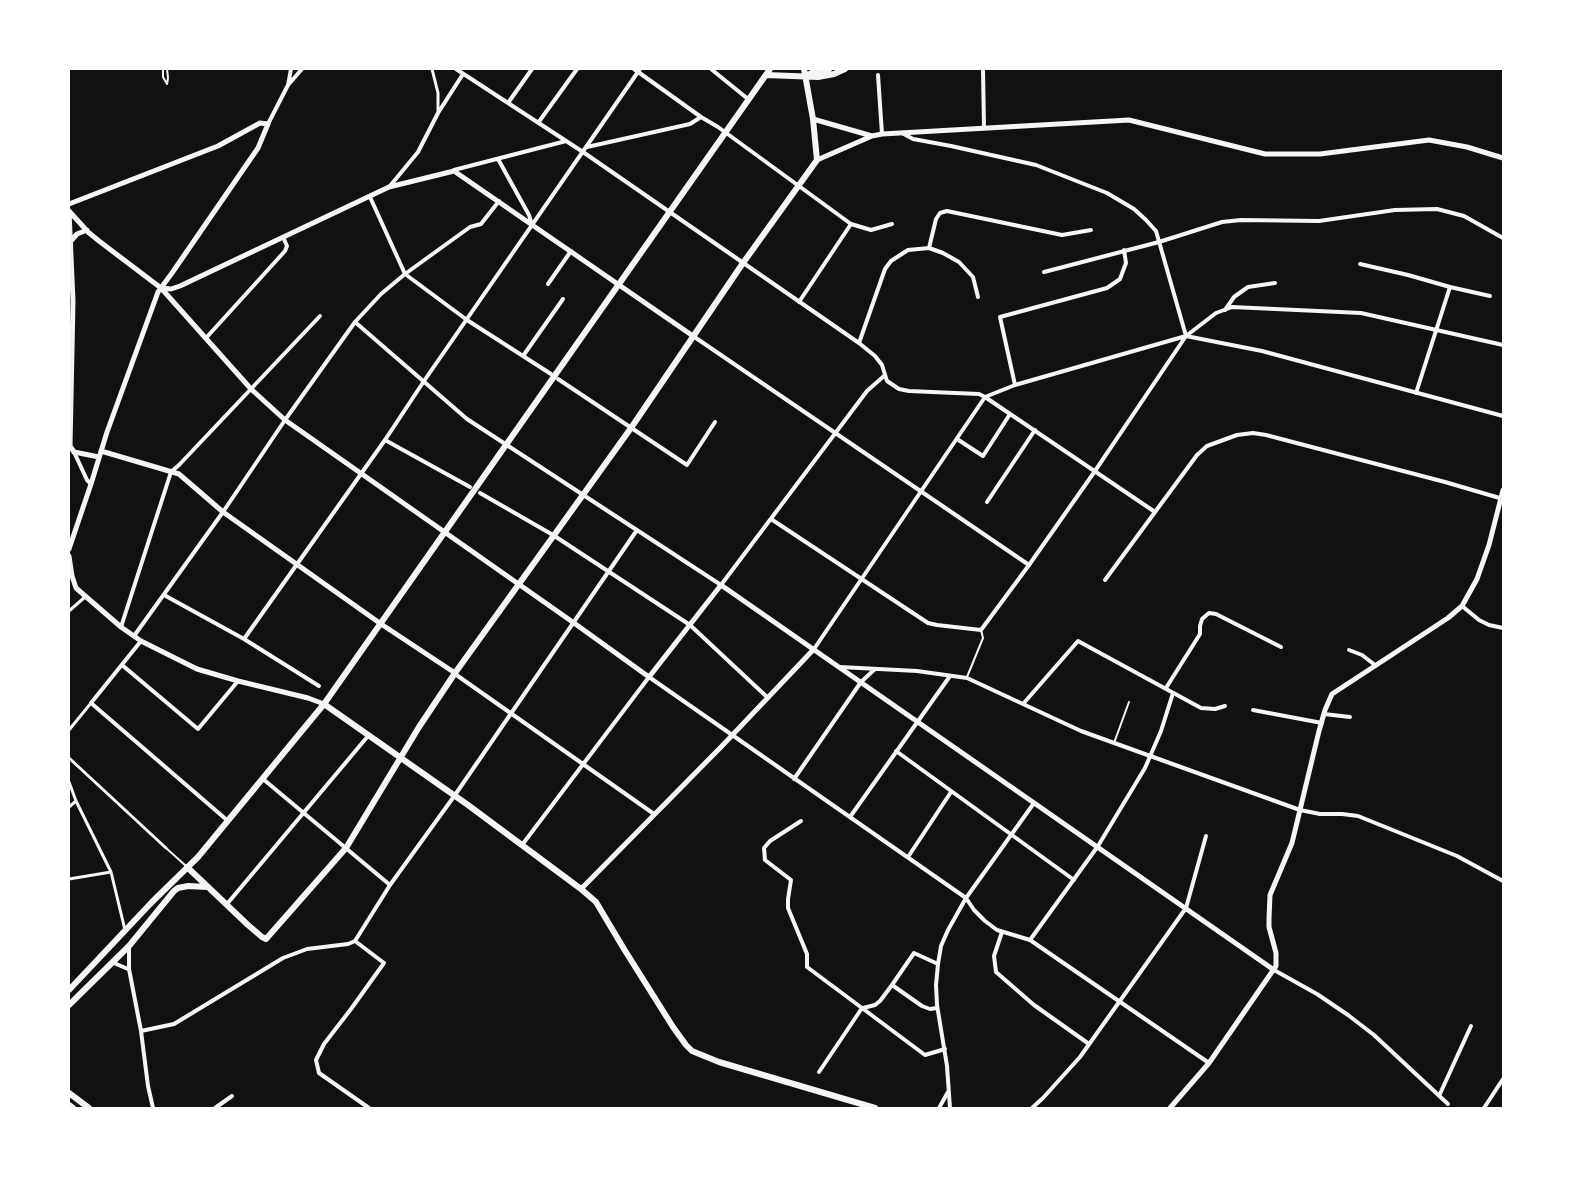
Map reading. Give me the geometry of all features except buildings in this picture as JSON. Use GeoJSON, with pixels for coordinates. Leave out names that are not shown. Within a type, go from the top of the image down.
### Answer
{"type":"FeatureCollection","features":[{"type":"Feature","properties":{"kind":"main road"},"geometry":{"type":"LineString","coordinates":[[187,867],[262,938],[266,939],[346,848],[400,757],[455,674],[631,428],[742,263],[817,160],[805,73],[800,69]]}},
{"type":"Feature","properties":{"kind":"main road"},"geometry":{"type":"LineString","coordinates":[[805,73],[823,69]]}},
{"type":"Feature","properties":{"kind":"main road"},"geometry":{"type":"LineString","coordinates":[[69,990],[198,856],[324,704],[768,72],[826,75],[844,69]]}},
{"type":"Feature","properties":{"kind":"main road"},"geometry":{"type":"LineString","coordinates":[[324,704],[455,795],[596,902],[686,1046],[719,1062],[874,1108]]}},
{"type":"Feature","properties":{"kind":"main road"},"geometry":{"type":"LineString","coordinates":[[69,1005],[114,963],[174,891],[188,885],[208,887]]}},
{"type":"Feature","properties":{"kind":"main road"},"geometry":{"type":"LineString","coordinates":[[69,1093],[89,1108]]}},
{"type":"Feature","properties":{"kind":"main road"},"geometry":{"type":"LineString","coordinates":[[69,1105],[73,1108]]}},
{"type":"Feature","properties":{"kind":"street"},"geometry":{"type":"LineString","coordinates":[[288,85],[291,69]]}},
{"type":"Feature","properties":{"kind":"street"},"geometry":{"type":"LineString","coordinates":[[69,549],[156,296],[258,148],[288,85],[302,69]]}},
{"type":"Feature","properties":{"kind":"street"},"geometry":{"type":"LineString","coordinates":[[432,69],[438,93],[438,113]]}},
{"type":"Feature","properties":{"kind":"street"},"geometry":{"type":"LineString","coordinates":[[508,102],[532,69]]}},
{"type":"Feature","properties":{"kind":"street"},"geometry":{"type":"LineString","coordinates":[[538,123],[577,69]]}},
{"type":"Feature","properties":{"kind":"street"},"geometry":{"type":"LineString","coordinates":[[711,69],[748,99]]}},
{"type":"Feature","properties":{"kind":"street"},"geometry":{"type":"LineString","coordinates":[[983,69],[984,128]]}},
{"type":"Feature","properties":{"kind":"street"},"geometry":{"type":"LineString","coordinates":[[458,70],[567,141],[859,344],[875,356],[891,385],[909,391],[979,394],[1155,512]]}},
{"type":"Feature","properties":{"kind":"street"},"geometry":{"type":"LineString","coordinates":[[244,639],[386,440],[637,70],[851,224],[871,230],[892,224]]}},
{"type":"Feature","properties":{"kind":"street"},"geometry":{"type":"LineString","coordinates":[[389,187],[418,152],[438,113],[463,74]]}},
{"type":"Feature","properties":{"kind":"street"},"geometry":{"type":"LineString","coordinates":[[878,75],[882,134]]}},
{"type":"Feature","properties":{"kind":"street"},"geometry":{"type":"LineString","coordinates":[[586,147],[690,124],[701,117]]}},
{"type":"Feature","properties":{"kind":"street"},"geometry":{"type":"LineString","coordinates":[[813,119],[872,136]]}},
{"type":"Feature","properties":{"kind":"street"},"geometry":{"type":"LineString","coordinates":[[817,160],[872,136],[882,134],[1129,120],[1265,154],[1320,154],[1429,140],[1467,147],[1503,158]]}},
{"type":"Feature","properties":{"kind":"street"},"geometry":{"type":"LineString","coordinates":[[69,204],[218,146],[260,123],[268,124]]}},
{"type":"Feature","properties":{"kind":"street"},"geometry":{"type":"LineString","coordinates":[[900,132],[913,139],[1036,165],[1107,193],[1134,210],[1156,231],[1186,336]]}},
{"type":"Feature","properties":{"kind":"street"},"geometry":{"type":"LineString","coordinates":[[161,288],[171,289],[180,286],[389,187],[567,141]]}},
{"type":"Feature","properties":{"kind":"street"},"geometry":{"type":"LineString","coordinates":[[498,159],[529,215],[532,225]]}},
{"type":"Feature","properties":{"kind":"street"},"geometry":{"type":"LineString","coordinates":[[454,171],[1029,565]]}},
{"type":"Feature","properties":{"kind":"street"},"geometry":{"type":"LineString","coordinates":[[370,197],[405,274],[467,320],[551,374]]}},
{"type":"Feature","properties":{"kind":"street"},"geometry":{"type":"LineString","coordinates":[[134,636],[355,321],[381,294],[405,274],[470,227],[481,224],[499,201]]}},
{"type":"Feature","properties":{"kind":"street"},"geometry":{"type":"LineString","coordinates":[[1044,272],[1159,242],[1222,222],[1241,220],[1319,221],[1395,210],[1437,209],[1464,216],[1503,238]]}},
{"type":"Feature","properties":{"kind":"street"},"geometry":{"type":"LineString","coordinates":[[69,210],[87,230],[161,288],[251,389],[285,420],[966,898],[985,921],[1002,932],[1030,940],[1209,1063]]}},
{"type":"Feature","properties":{"kind":"street"},"geometry":{"type":"LineString","coordinates":[[69,210],[73,301],[71,449],[91,484]]}},
{"type":"Feature","properties":{"kind":"street"},"geometry":{"type":"LineString","coordinates":[[929,248],[936,219],[940,213],[946,211],[1062,235],[1091,230]]}},
{"type":"Feature","properties":{"kind":"street"},"geometry":{"type":"LineString","coordinates":[[799,302],[851,224]]}},
{"type":"Feature","properties":{"kind":"street"},"geometry":{"type":"LineString","coordinates":[[70,242],[80,232],[87,230]]}},
{"type":"Feature","properties":{"kind":"street"},"geometry":{"type":"LineString","coordinates":[[206,338],[285,251],[287,246],[283,237]]}},
{"type":"Feature","properties":{"kind":"street"},"geometry":{"type":"LineString","coordinates":[[859,344],[880,280],[891,261],[908,250],[929,248],[960,262],[973,277],[978,297]]}},
{"type":"Feature","properties":{"kind":"street"},"geometry":{"type":"LineString","coordinates":[[1015,385],[1000,317],[1107,288],[1120,279],[1126,263],[1124,250]]}},
{"type":"Feature","properties":{"kind":"street"},"geometry":{"type":"LineString","coordinates":[[548,284],[570,251]]}},
{"type":"Feature","properties":{"kind":"street"},"geometry":{"type":"LineString","coordinates":[[1360,264],[1490,296]]}},
{"type":"Feature","properties":{"kind":"street"},"geometry":{"type":"LineString","coordinates":[[1224,310],[1234,297],[1248,287],[1275,283]]}},
{"type":"Feature","properties":{"kind":"street"},"geometry":{"type":"LineString","coordinates":[[1416,393],[1450,287]]}},
{"type":"Feature","properties":{"kind":"street"},"geometry":{"type":"LineString","coordinates":[[524,356],[563,299]]}},
{"type":"Feature","properties":{"kind":"street"},"geometry":{"type":"LineString","coordinates":[[771,519],[928,622],[981,630],[1095,471],[1186,336],[1216,314],[1232,307],[1361,313],[1503,345]]}},
{"type":"Feature","properties":{"kind":"street"},"geometry":{"type":"LineString","coordinates":[[121,627],[171,472],[320,316]]}},
{"type":"Feature","properties":{"kind":"street"},"geometry":{"type":"LineString","coordinates":[[355,321],[461,414],[721,585],[1274,970],[1317,994],[1348,1015],[1374,1035],[1448,1104]]}},
{"type":"Feature","properties":{"kind":"street"},"geometry":{"type":"LineString","coordinates":[[581,889],[814,649],[985,397],[1015,385],[1186,336],[1262,351],[1503,416]]}},
{"type":"Feature","properties":{"kind":"street"},"geometry":{"type":"LineString","coordinates":[[522,845],[620,713],[721,585],[867,391],[885,376]]}},
{"type":"Feature","properties":{"kind":"street"},"geometry":{"type":"LineString","coordinates":[[558,379],[687,465],[715,422]]}},
{"type":"Feature","properties":{"kind":"street"},"geometry":{"type":"LineString","coordinates":[[957,439],[983,456],[1010,414]]}},
{"type":"Feature","properties":{"kind":"street"},"geometry":{"type":"LineString","coordinates":[[987,502],[1035,430]]}},
{"type":"Feature","properties":{"kind":"street"},"geometry":{"type":"LineString","coordinates":[[1105,580],[1197,454],[1208,446],[1237,435],[1266,435],[1502,499]]}},
{"type":"Feature","properties":{"kind":"street"},"geometry":{"type":"LineString","coordinates":[[386,440],[470,487]]}},
{"type":"Feature","properties":{"kind":"street"},"geometry":{"type":"LineString","coordinates":[[71,449],[178,474],[223,512],[654,814]]}},
{"type":"Feature","properties":{"kind":"street"},"geometry":{"type":"LineString","coordinates":[[1170,1108],[1209,1063],[1274,970],[1277,959],[1269,919],[1270,896],[1289,852],[1324,714],[1332,694],[1448,618],[1462,606],[1478,579],[1503,490]]}},
{"type":"Feature","properties":{"kind":"street"},"geometry":{"type":"LineString","coordinates":[[480,493],[553,535],[690,625],[767,697]]}},
{"type":"Feature","properties":{"kind":"street"},"geometry":{"type":"LineString","coordinates":[[141,1031],[174,1024],[283,958],[307,949],[348,944],[355,941],[390,885],[455,795],[637,530]]}},
{"type":"Feature","properties":{"kind":"street"},"geometry":{"type":"LineString","coordinates":[[69,556],[76,588]]}},
{"type":"Feature","properties":{"kind":"street"},"geometry":{"type":"LineString","coordinates":[[69,583],[141,641],[197,669],[324,704]]}},
{"type":"Feature","properties":{"kind":"street"},"geometry":{"type":"LineString","coordinates":[[164,595],[244,639],[319,686]]}},
{"type":"Feature","properties":{"kind":"street"},"geometry":{"type":"LineString","coordinates":[[69,611],[84,597]]}},
{"type":"Feature","properties":{"kind":"street"},"geometry":{"type":"LineString","coordinates":[[1462,606],[1479,620],[1503,628]]}},
{"type":"Feature","properties":{"kind":"street"},"geometry":{"type":"LineString","coordinates":[[1166,688],[1200,634],[1202,619],[1209,614],[1216,615],[1281,647]]}},
{"type":"Feature","properties":{"kind":"street"},"geometry":{"type":"LineString","coordinates":[[1023,704],[1078,640],[1201,708],[1215,709],[1225,706]]}},
{"type":"Feature","properties":{"kind":"street"},"geometry":{"type":"LineString","coordinates":[[69,730],[141,641]]}},
{"type":"Feature","properties":{"kind":"street"},"geometry":{"type":"LineString","coordinates":[[1349,650],[1362,655],[1376,665]]}},
{"type":"Feature","properties":{"kind":"street"},"geometry":{"type":"LineString","coordinates":[[122,665],[198,729],[238,681]]}},
{"type":"Feature","properties":{"kind":"street"},"geometry":{"type":"LineString","coordinates":[[839,667],[967,678],[1081,731],[1300,810],[1320,814],[1358,816],[1457,856],[1503,881]]}},
{"type":"Feature","properties":{"kind":"street"},"geometry":{"type":"LineString","coordinates":[[794,778],[861,682],[875,669]]}},
{"type":"Feature","properties":{"kind":"street"},"geometry":{"type":"LineString","coordinates":[[850,817],[951,675]]}},
{"type":"Feature","properties":{"kind":"street"},"geometry":{"type":"LineString","coordinates":[[1030,940],[1098,846],[1151,756],[1173,693]]}},
{"type":"Feature","properties":{"kind":"street"},"geometry":{"type":"LineString","coordinates":[[91,703],[228,821]]}},
{"type":"Feature","properties":{"kind":"street"},"geometry":{"type":"LineString","coordinates":[[1253,710],[1322,723]]}},
{"type":"Feature","properties":{"kind":"street"},"geometry":{"type":"LineString","coordinates":[[1324,714],[1350,717]]}},
{"type":"Feature","properties":{"kind":"street"},"geometry":{"type":"LineString","coordinates":[[226,905],[368,736]]}},
{"type":"Feature","properties":{"kind":"street"},"geometry":{"type":"LineString","coordinates":[[896,752],[1074,880]]}},
{"type":"Feature","properties":{"kind":"street"},"geometry":{"type":"LineString","coordinates":[[69,758],[166,848]]}},
{"type":"Feature","properties":{"kind":"street"},"geometry":{"type":"LineString","coordinates":[[263,779],[390,885]]}},
{"type":"Feature","properties":{"kind":"street"},"geometry":{"type":"LineString","coordinates":[[69,782],[111,872],[125,931]]}},
{"type":"Feature","properties":{"kind":"street"},"geometry":{"type":"LineString","coordinates":[[908,857],[951,792]]}},
{"type":"Feature","properties":{"kind":"street"},"geometry":{"type":"LineString","coordinates":[[69,807],[76,801]]}},
{"type":"Feature","properties":{"kind":"street"},"geometry":{"type":"LineString","coordinates":[[950,1108],[936,985],[941,946],[966,898],[1034,802]]}},
{"type":"Feature","properties":{"kind":"street"},"geometry":{"type":"LineString","coordinates":[[801,821],[770,841],[764,848],[765,860],[791,880],[788,908],[807,954],[807,967],[925,1055],[945,1049]]}},
{"type":"Feature","properties":{"kind":"street"},"geometry":{"type":"LineString","coordinates":[[1032,1108],[1080,1057],[1186,908],[1206,837]]}},
{"type":"Feature","properties":{"kind":"street"},"geometry":{"type":"LineString","coordinates":[[69,879],[111,872]]}},
{"type":"Feature","properties":{"kind":"street"},"geometry":{"type":"LineString","coordinates":[[1002,932],[994,956],[996,972],[1034,1005],[1089,1044]]}},
{"type":"Feature","properties":{"kind":"street"},"geometry":{"type":"LineString","coordinates":[[355,941],[384,963],[324,1044],[316,1060],[320,1073],[369,1108]]}},
{"type":"Feature","properties":{"kind":"street"},"geometry":{"type":"LineString","coordinates":[[129,946],[129,969],[153,1108]]}},
{"type":"Feature","properties":{"kind":"street"},"geometry":{"type":"LineString","coordinates":[[819,1072],[862,1008],[875,1005],[880,1001],[914,952],[938,964]]}},
{"type":"Feature","properties":{"kind":"street"},"geometry":{"type":"LineString","coordinates":[[114,963],[129,969]]}},
{"type":"Feature","properties":{"kind":"street"},"geometry":{"type":"LineString","coordinates":[[892,985],[922,1006],[930,1009],[938,1008]]}},
{"type":"Feature","properties":{"kind":"street"},"geometry":{"type":"LineString","coordinates":[[1439,1096],[1471,1026]]}},
{"type":"Feature","properties":{"kind":"street"},"geometry":{"type":"LineString","coordinates":[[1484,1108],[1503,1079]]}},
{"type":"Feature","properties":{"kind":"street"},"geometry":{"type":"LineString","coordinates":[[939,1108],[948,1091]]}},
{"type":"Feature","properties":{"kind":"street"},"geometry":{"type":"LineString","coordinates":[[214,1108],[232,1096]]}},
{"type":"Feature","properties":{"kind":"lane"},"geometry":{"type":"LineString","coordinates":[[967,678],[983,638],[981,630]]}},
{"type":"Feature","properties":{"kind":"lane"},"geometry":{"type":"LineString","coordinates":[[1114,743],[1129,702]]}},
{"type":"Feature","properties":{"kind":"lane"},"geometry":{"type":"LineString","coordinates":[[166,848],[187,867]]}}]}
